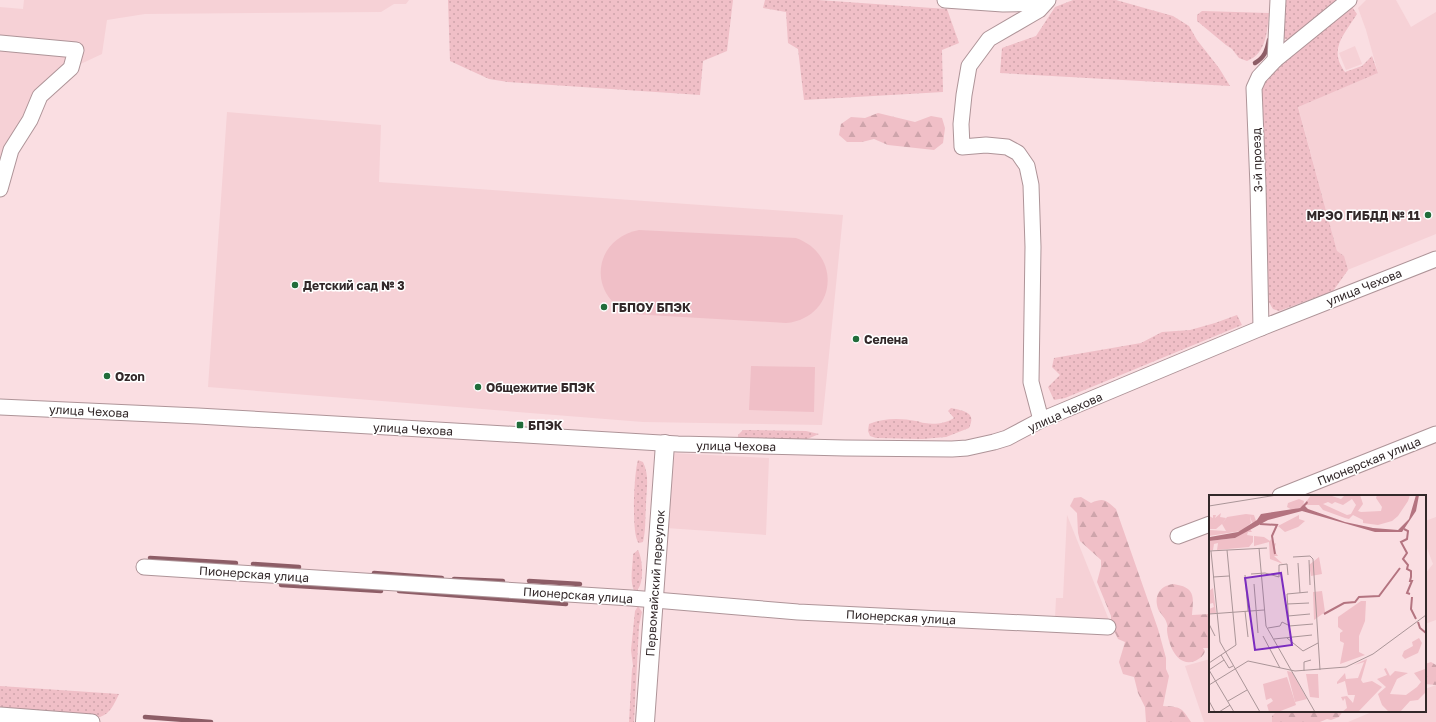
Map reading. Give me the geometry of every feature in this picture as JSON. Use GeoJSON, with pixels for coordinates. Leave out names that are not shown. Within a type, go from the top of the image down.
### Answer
{"type":"FeatureCollection","features":[{"type":"Feature","properties":{"kind":"street"},"geometry":{"type":"LineString","coordinates":[[945,0],[1003,4],[1046,2]]}},
{"type":"Feature","properties":{"kind":"street"},"geometry":{"type":"LineString","coordinates":[[1275,60],[1278,0]]}},
{"type":"Feature","properties":{"kind":"street","name":"3-й проезд"},"geometry":{"type":"LineString","coordinates":[[1261,328],[1254,88],[1259,76],[1275,60],[1349,0]]}},
{"type":"Feature","properties":{"kind":"street"},"geometry":{"type":"LineString","coordinates":[[1041,420],[1031,382],[1033,247],[1031,185],[1027,166],[1018,153],[1007,147],[986,145],[962,147],[961,124],[964,95],[970,66],[990,39],[1039,10],[1046,2]]}},
{"type":"Feature","properties":{"kind":"street"},"geometry":{"type":"LineString","coordinates":[[0,42],[76,50],[71,68],[40,96],[30,120],[10,150],[0,189]]}},
{"type":"Feature","properties":{"kind":"street","name":"улица Чехова"},"geometry":{"type":"LineString","coordinates":[[0,407],[176,415],[664,444],[952,449],[994,442],[1019,433],[1041,420],[1261,328],[1436,259]]}},
{"type":"Feature","properties":{"kind":"street","name":"Пионерская улица"},"geometry":{"type":"LineString","coordinates":[[1283,495],[1436,434]]}},
{"type":"Feature","properties":{"kind":"street","name":"Первомайский переулок"},"geometry":{"type":"LineString","coordinates":[[645,722],[664,444]]}},
{"type":"Feature","properties":{"kind":"street"},"geometry":{"type":"LineString","coordinates":[[1178,536],[1209,524]]}},
{"type":"Feature","properties":{"kind":"street","name":"Пионерская улица"},"geometry":{"type":"LineString","coordinates":[[144,567],[632,598],[798,612],[1108,627]]}},
{"type":"Feature","properties":{"kind":"street"},"geometry":{"type":"LineString","coordinates":[[0,716],[92,722]]}},
{"type":"Feature","properties":{"kind":"shaded area"},"geometry":{"type":"Polygon","coordinates":[[[24,0],[409,0],[406,4],[394,4],[381,12],[145,14],[107,20],[102,54],[57,75],[0,171],[0,7],[23,9],[24,0]]]}},
{"type":"Feature","properties":{"kind":"shaded area"},"geometry":{"type":"Polygon","coordinates":[[[1366,0],[1396,0],[1411,27],[1436,12],[1436,234],[1345,271],[1337,251],[1298,106],[1378,73],[1358,8],[1366,0]]]}},
{"type":"Feature","properties":{"kind":"shaded area"},"geometry":{"type":"Polygon","coordinates":[[[1355,46],[1362,64],[1346,70],[1339,53],[1355,46]]]}},
{"type":"Feature","properties":{"kind":"shaded area","name":"ГБПОУ БПЭК"},"geometry":{"type":"Polygon","coordinates":[[[227,112],[381,125],[379,182],[843,215],[822,425],[643,422],[208,387],[227,112]]]}},
{"type":"Feature","properties":{"kind":"shaded area"},"geometry":{"type":"Polygon","coordinates":[[[671,453],[769,458],[766,535],[666,528],[671,453]]]}},
{"type":"Feature","properties":{"kind":"shaded area"},"geometry":{"type":"Polygon","coordinates":[[[1067,515],[1109,620],[1055,618],[1056,598],[1063,598],[1067,515]]]}},
{"type":"Feature","properties":{"kind":"shaded area"},"geometry":{"type":"Polygon","coordinates":[[[1436,517],[1436,620],[1426,624],[1426,573],[1433,564],[1426,546],[1426,521],[1436,517]]]}},
{"type":"Feature","properties":{"kind":"shaded area"},"geometry":{"type":"Polygon","coordinates":[[[1209,659],[1209,712],[1292,712],[1274,722],[1204,722],[1185,666],[1209,659]]]}},
{"type":"Feature","properties":{"kind":"shaded area"},"geometry":{"type":"Polygon","coordinates":[[[1436,685],[1436,722],[1348,722],[1372,712],[1426,712],[1426,689],[1436,685]]]}},
{"type":"Feature","properties":{"kind":"green space"},"geometry":{"type":"Polygon","coordinates":[[[448,0],[733,0],[727,51],[703,61],[700,95],[508,82],[489,79],[450,61],[448,0]]]}},
{"type":"Feature","properties":{"kind":"green space"},"geometry":{"type":"Polygon","coordinates":[[[765,0],[818,0],[947,9],[959,43],[942,50],[943,92],[804,100],[798,49],[788,43],[786,12],[763,8],[765,0]]]}},
{"type":"Feature","properties":{"kind":"green space"},"geometry":{"type":"Polygon","coordinates":[[[1073,0],[1116,0],[1173,16],[1189,26],[1197,40],[1219,68],[1230,86],[1000,73],[1002,48],[1036,36],[1055,7],[1073,0]]]}},
{"type":"Feature","properties":{"kind":"green space"},"geometry":{"type":"Polygon","coordinates":[[[1282,0],[1337,0],[1288,40],[1283,38],[1282,0]]]}},
{"type":"Feature","properties":{"kind":"green space"},"geometry":{"type":"Polygon","coordinates":[[[1352,7],[1357,14],[1340,42],[1338,56],[1340,64],[1345,72],[1362,66],[1372,56],[1378,73],[1298,107],[1337,251],[1344,256],[1348,270],[1333,291],[1279,311],[1273,309],[1267,299],[1261,90],[1268,74],[1352,7]]]}},
{"type":"Feature","properties":{"kind":"green space"},"geometry":{"type":"Polygon","coordinates":[[[1202,11],[1269,13],[1265,41],[1259,53],[1247,61],[1239,58],[1232,49],[1197,21],[1197,15],[1202,11]]]}},
{"type":"Feature","properties":{"kind":"green space"},"geometry":{"type":"Polygon","coordinates":[[[878,113],[915,122],[931,116],[942,118],[945,128],[943,143],[934,150],[888,145],[874,139],[862,142],[847,142],[839,135],[841,124],[851,117],[865,118],[878,113]]]}},
{"type":"Feature","properties":{"kind":"green space"},"geometry":{"type":"Polygon","coordinates":[[[639,230],[796,238],[811,246],[821,258],[827,271],[827,285],[824,298],[815,310],[803,319],[786,323],[631,314],[617,306],[607,295],[602,282],[601,269],[604,256],[612,244],[623,235],[639,230]]]}},
{"type":"Feature","properties":{"kind":"green space"},"geometry":{"type":"Polygon","coordinates":[[[1237,315],[1242,325],[1065,398],[1054,400],[1048,387],[1060,375],[1052,367],[1054,358],[1141,343],[1162,332],[1190,330],[1237,315]]]}},
{"type":"Feature","properties":{"kind":"green space"},"geometry":{"type":"Polygon","coordinates":[[[751,366],[815,367],[814,412],[749,410],[751,366]]]}},
{"type":"Feature","properties":{"kind":"green space"},"geometry":{"type":"Polygon","coordinates":[[[951,408],[965,411],[970,415],[971,423],[969,428],[946,437],[922,439],[876,438],[870,436],[868,431],[869,424],[892,419],[904,419],[932,424],[944,422],[954,418],[948,411],[951,408]]]}},
{"type":"Feature","properties":{"kind":"green space"},"geometry":{"type":"Polygon","coordinates":[[[743,430],[806,431],[819,434],[805,440],[768,441],[738,438],[738,435],[743,430]]]}},
{"type":"Feature","properties":{"kind":"green space"},"geometry":{"type":"Polygon","coordinates":[[[638,460],[643,462],[645,467],[647,484],[645,533],[643,542],[639,543],[636,538],[634,517],[634,490],[638,460]]]}},
{"type":"Feature","properties":{"kind":"green space"},"geometry":{"type":"Polygon","coordinates":[[[1081,497],[1091,503],[1099,500],[1105,501],[1116,509],[1158,629],[1166,658],[1166,669],[1169,676],[1163,706],[1180,709],[1185,713],[1191,722],[1146,722],[1145,707],[1138,693],[1134,677],[1123,674],[1119,662],[1125,642],[1118,639],[1111,624],[1111,616],[1097,582],[1101,567],[1101,560],[1080,541],[1077,513],[1070,506],[1074,498],[1081,497]]]}},
{"type":"Feature","properties":{"kind":"green space"},"geometry":{"type":"Polygon","coordinates":[[[638,550],[642,566],[642,579],[638,589],[635,592],[632,584],[633,554],[638,550]]]}},
{"type":"Feature","properties":{"kind":"green space"},"geometry":{"type":"Polygon","coordinates":[[[1168,585],[1180,585],[1189,590],[1193,598],[1192,615],[1209,614],[1209,648],[1203,648],[1205,651],[1204,654],[1195,661],[1183,661],[1178,658],[1169,642],[1166,622],[1157,606],[1158,593],[1168,585]]]}},
{"type":"Feature","properties":{"kind":"green space"},"geometry":{"type":"Polygon","coordinates":[[[638,606],[642,612],[639,626],[634,722],[629,722],[633,666],[631,650],[635,611],[638,606]]]}},
{"type":"Feature","properties":{"kind":"green space"},"geometry":{"type":"Polygon","coordinates":[[[1431,662],[1436,665],[1436,685],[1426,684],[1426,664],[1431,662]]]}},
{"type":"Feature","properties":{"kind":"green space"},"geometry":{"type":"Polygon","coordinates":[[[0,686],[119,694],[110,711],[100,717],[59,715],[0,711],[0,686]]]}},
{"type":"Feature","properties":{"kind":"green space"},"geometry":{"type":"Polygon","coordinates":[[[1276,712],[1342,712],[1339,717],[1320,722],[1272,722],[1272,716],[1276,712]]]}},
{"type":"Feature","properties":{"kind":"waterway"},"geometry":{"type":"LineString","coordinates":[[1255,63],[1265,53],[1269,40]]}},
{"type":"Feature","properties":{"kind":"waterway"},"geometry":{"type":"LineString","coordinates":[[150,558],[236,563]]}},
{"type":"Feature","properties":{"kind":"waterway"},"geometry":{"type":"LineString","coordinates":[[253,564],[299,567]]}},
{"type":"Feature","properties":{"kind":"waterway"},"geometry":{"type":"LineString","coordinates":[[374,573],[442,578]]}},
{"type":"Feature","properties":{"kind":"waterway"},"geometry":{"type":"LineString","coordinates":[[454,579],[503,581]]}},
{"type":"Feature","properties":{"kind":"waterway"},"geometry":{"type":"LineString","coordinates":[[529,581],[580,584]]}},
{"type":"Feature","properties":{"kind":"waterway"},"geometry":{"type":"LineString","coordinates":[[281,585],[381,591]]}},
{"type":"Feature","properties":{"kind":"waterway"},"geometry":{"type":"LineString","coordinates":[[399,591],[566,604]]}},
{"type":"Feature","properties":{"kind":"waterway"},"geometry":{"type":"LineString","coordinates":[[145,717],[211,722]]}},
{"type":"Feature","properties":{"kind":"place","name":"МРЭО ГИБДД № 11"},"geometry":{"type":"Point","coordinates":[1428,215]}},
{"type":"Feature","properties":{"kind":"place","name":"Детский сад № 3"},"geometry":{"type":"Point","coordinates":[295,285]}},
{"type":"Feature","properties":{"kind":"place","name":"ГБПОУ БПЭК"},"geometry":{"type":"Point","coordinates":[604,307]}},
{"type":"Feature","properties":{"kind":"place","name":"Селена"},"geometry":{"type":"Point","coordinates":[856,339]}},
{"type":"Feature","properties":{"kind":"place","name":"Ozon"},"geometry":{"type":"Point","coordinates":[107,376]}},
{"type":"Feature","properties":{"kind":"place","name":"Общежитие БПЭК"},"geometry":{"type":"Point","coordinates":[478,387]}},
{"type":"Feature","properties":{"kind":"place","name":"БПЭК"},"geometry":{"type":"Point","coordinates":[520,425]}}]}
